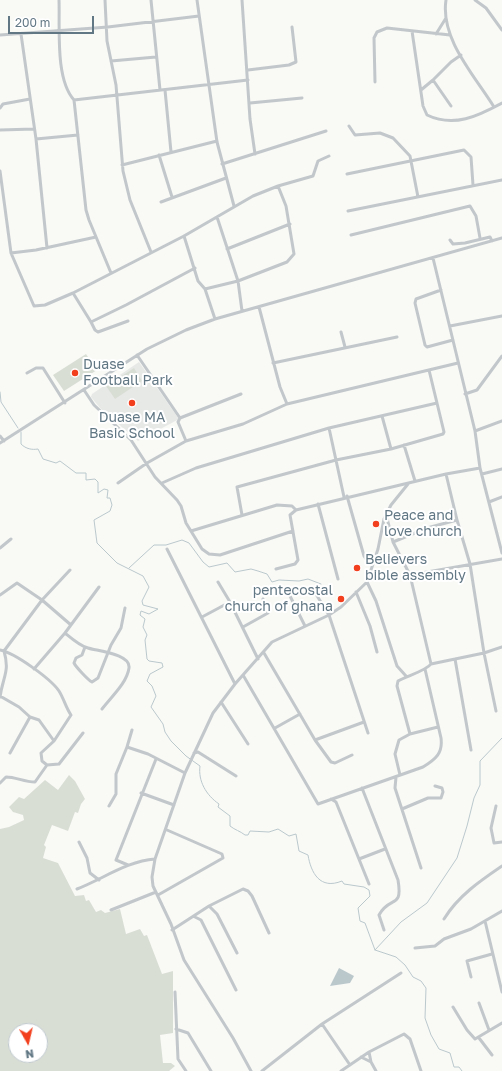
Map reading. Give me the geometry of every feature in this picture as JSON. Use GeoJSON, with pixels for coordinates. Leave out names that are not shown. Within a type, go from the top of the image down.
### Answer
{"type":"FeatureCollection","features":[{"type":"Feature","properties":{"kind":"street"},"geometry":{"type":"LineString","coordinates":[[59,0],[61,71],[66,89],[74,100],[86,210],[111,273]]}},
{"type":"Feature","properties":{"kind":"street"},"geometry":{"type":"LineString","coordinates":[[105,0],[108,26],[107,41],[116,94],[122,144],[122,164],[130,200],[151,252]]}},
{"type":"Feature","properties":{"kind":"street"},"geometry":{"type":"LineString","coordinates":[[151,0],[160,90]]}},
{"type":"Feature","properties":{"kind":"street"},"geometry":{"type":"LineString","coordinates":[[197,0],[217,141],[234,206]]}},
{"type":"Feature","properties":{"kind":"street"},"geometry":{"type":"LineString","coordinates":[[242,0],[248,70],[250,119],[255,154]]}},
{"type":"Feature","properties":{"kind":"street"},"geometry":{"type":"LineString","coordinates":[[446,0],[446,18],[450,35],[494,107]]}},
{"type":"Feature","properties":{"kind":"street"},"geometry":{"type":"LineString","coordinates":[[475,0],[486,8],[502,30]]}},
{"type":"Feature","properties":{"kind":"street"},"geometry":{"type":"LineString","coordinates":[[0,35],[108,26],[199,16]]}},
{"type":"Feature","properties":{"kind":"street"},"geometry":{"type":"LineString","coordinates":[[436,34],[446,18]]}},
{"type":"Feature","properties":{"kind":"street"},"geometry":{"type":"LineString","coordinates":[[248,70],[289,65],[296,62],[292,27]]}},
{"type":"Feature","properties":{"kind":"street"},"geometry":{"type":"LineString","coordinates":[[375,82],[372,49],[377,32],[387,28],[450,35]]}},
{"type":"Feature","properties":{"kind":"street"},"geometry":{"type":"LineString","coordinates":[[412,31],[423,106],[427,115],[444,120],[473,117],[502,103]]}},
{"type":"Feature","properties":{"kind":"street"},"geometry":{"type":"LineString","coordinates":[[21,34],[36,139],[47,248]]}},
{"type":"Feature","properties":{"kind":"street"},"geometry":{"type":"LineString","coordinates":[[421,90],[451,62],[461,55]]}},
{"type":"Feature","properties":{"kind":"street"},"geometry":{"type":"LineString","coordinates":[[111,61],[156,57]]}},
{"type":"Feature","properties":{"kind":"street"},"geometry":{"type":"LineString","coordinates":[[74,100],[248,80]]}},
{"type":"Feature","properties":{"kind":"street"},"geometry":{"type":"LineString","coordinates":[[433,80],[451,106]]}},
{"type":"Feature","properties":{"kind":"street"},"geometry":{"type":"LineString","coordinates":[[165,90],[171,152]]}},
{"type":"Feature","properties":{"kind":"street"},"geometry":{"type":"LineString","coordinates":[[250,103],[302,98]]}},
{"type":"Feature","properties":{"kind":"street"},"geometry":{"type":"LineString","coordinates":[[0,108],[3,104],[30,99]]}},
{"type":"Feature","properties":{"kind":"street"},"geometry":{"type":"LineString","coordinates":[[349,126],[355,135],[380,133],[390,135],[408,153],[412,160],[418,197]]}},
{"type":"Feature","properties":{"kind":"street"},"geometry":{"type":"LineString","coordinates":[[0,130],[34,128]]}},
{"type":"Feature","properties":{"kind":"street"},"geometry":{"type":"LineString","coordinates":[[222,164],[326,131]]}},
{"type":"Feature","properties":{"kind":"street"},"geometry":{"type":"LineString","coordinates":[[36,139],[78,135]]}},
{"type":"Feature","properties":{"kind":"street"},"geometry":{"type":"LineString","coordinates":[[122,164],[217,141]]}},
{"type":"Feature","properties":{"kind":"street"},"geometry":{"type":"LineString","coordinates":[[347,174],[464,150],[471,157],[473,185]]}},
{"type":"Feature","properties":{"kind":"street"},"geometry":{"type":"LineString","coordinates":[[159,155],[172,197]]}},
{"type":"Feature","properties":{"kind":"street"},"geometry":{"type":"LineString","coordinates":[[0,171],[11,253],[34,306],[45,305],[73,293],[184,236],[253,196],[278,186],[313,176],[318,161],[329,156]]}},
{"type":"Feature","properties":{"kind":"street"},"geometry":{"type":"LineString","coordinates":[[161,202],[226,178]]}},
{"type":"Feature","properties":{"kind":"street"},"geometry":{"type":"LineString","coordinates":[[348,211],[502,180]]}},
{"type":"Feature","properties":{"kind":"street"},"geometry":{"type":"LineString","coordinates":[[205,289],[238,281],[290,260],[294,254],[290,224],[286,206],[278,186]]}},
{"type":"Feature","properties":{"kind":"street"},"geometry":{"type":"LineString","coordinates":[[352,235],[470,206],[476,216],[480,238]]}},
{"type":"Feature","properties":{"kind":"street"},"geometry":{"type":"LineString","coordinates":[[217,217],[238,281],[242,311]]}},
{"type":"Feature","properties":{"kind":"street"},"geometry":{"type":"LineString","coordinates":[[227,249],[290,224]]}},
{"type":"Feature","properties":{"kind":"street"},"geometry":{"type":"LineString","coordinates":[[184,236],[198,281],[205,289],[214,319]]}},
{"type":"Feature","properties":{"kind":"street"},"geometry":{"type":"LineString","coordinates":[[11,253],[47,248],[96,237]]}},
{"type":"Feature","properties":{"kind":"street"},"geometry":{"type":"LineString","coordinates":[[450,240],[453,244],[465,244],[480,238],[490,237],[492,241]]}},
{"type":"Feature","properties":{"kind":"street"},"geometry":{"type":"LineString","coordinates":[[0,436],[2,442],[138,355],[171,337],[214,319],[502,238]]}},
{"type":"Feature","properties":{"kind":"street"},"geometry":{"type":"LineString","coordinates":[[465,244],[467,249]]}},
{"type":"Feature","properties":{"kind":"street"},"geometry":{"type":"LineString","coordinates":[[433,258],[475,431],[480,468],[502,553]]}},
{"type":"Feature","properties":{"kind":"street"},"geometry":{"type":"LineString","coordinates":[[91,322],[195,268]]}},
{"type":"Feature","properties":{"kind":"street"},"geometry":{"type":"LineString","coordinates":[[441,290],[416,299],[415,303],[425,346],[427,347],[453,340]]}},
{"type":"Feature","properties":{"kind":"street"},"geometry":{"type":"LineString","coordinates":[[73,293],[95,330],[98,332],[128,321]]}},
{"type":"Feature","properties":{"kind":"street"},"geometry":{"type":"LineString","coordinates":[[259,307],[273,364],[287,404]]}},
{"type":"Feature","properties":{"kind":"street"},"geometry":{"type":"LineString","coordinates":[[450,326],[502,316]]}},
{"type":"Feature","properties":{"kind":"street"},"geometry":{"type":"LineString","coordinates":[[341,332],[344,347]]}},
{"type":"Feature","properties":{"kind":"street"},"geometry":{"type":"LineString","coordinates":[[273,364],[344,347],[397,337]]}},
{"type":"Feature","properties":{"kind":"street"},"geometry":{"type":"LineString","coordinates":[[138,355],[180,418],[178,422],[186,441]]}},
{"type":"Feature","properties":{"kind":"street"},"geometry":{"type":"LineString","coordinates":[[465,394],[477,390],[502,356]]}},
{"type":"Feature","properties":{"kind":"street"},"geometry":{"type":"LineString","coordinates":[[118,483],[147,463],[186,441],[243,424],[287,404],[458,363]]}},
{"type":"Feature","properties":{"kind":"street"},"geometry":{"type":"LineString","coordinates":[[27,373],[36,368],[43,368],[65,403]]}},
{"type":"Feature","properties":{"kind":"street"},"geometry":{"type":"LineString","coordinates":[[242,515],[237,487],[336,460],[391,449],[443,434],[444,432],[429,370]]}},
{"type":"Feature","properties":{"kind":"street"},"geometry":{"type":"LineString","coordinates":[[84,390],[94,405],[131,440],[147,463],[155,478],[162,483],[182,506],[186,523],[202,549],[215,556],[292,531]]}},
{"type":"Feature","properties":{"kind":"street"},"geometry":{"type":"LineString","coordinates":[[180,418],[241,394]]}},
{"type":"Feature","properties":{"kind":"street"},"geometry":{"type":"LineString","coordinates":[[162,483],[196,468],[329,428],[436,403]]}},
{"type":"Feature","properties":{"kind":"street"},"geometry":{"type":"LineString","coordinates":[[382,416],[391,449]]}},
{"type":"Feature","properties":{"kind":"street"},"geometry":{"type":"LineString","coordinates":[[475,431],[502,421]]}},
{"type":"Feature","properties":{"kind":"street"},"geometry":{"type":"LineString","coordinates":[[329,428],[345,497],[364,556],[366,559],[374,562]]}},
{"type":"Feature","properties":{"kind":"street"},"geometry":{"type":"LineString","coordinates":[[404,445],[415,481]]}},
{"type":"Feature","properties":{"kind":"street"},"geometry":{"type":"LineString","coordinates":[[276,569],[295,564],[298,560],[290,515],[296,510],[345,497],[408,484],[415,481],[480,468]]}},
{"type":"Feature","properties":{"kind":"street"},"geometry":{"type":"LineString","coordinates":[[482,474],[502,469]]}},
{"type":"Feature","properties":{"kind":"street"},"geometry":{"type":"LineString","coordinates":[[446,474],[457,520],[470,564],[484,653],[496,711]]}},
{"type":"Feature","properties":{"kind":"street"},"geometry":{"type":"LineString","coordinates":[[252,1071],[234,1038],[184,960],[152,881],[155,859],[167,830],[185,772],[213,713],[235,684],[264,653],[272,642],[329,615],[367,582],[374,562],[386,514],[396,497],[408,484]]}},
{"type":"Feature","properties":{"kind":"street"},"geometry":{"type":"LineString","coordinates":[[490,502],[502,497]]}},
{"type":"Feature","properties":{"kind":"street"},"geometry":{"type":"LineString","coordinates":[[318,504],[338,579]]}},
{"type":"Feature","properties":{"kind":"street"},"geometry":{"type":"LineString","coordinates":[[191,531],[277,505],[292,506],[296,510]]}},
{"type":"Feature","properties":{"kind":"street"},"geometry":{"type":"LineString","coordinates":[[386,514],[393,542],[410,575],[430,664]]}},
{"type":"Feature","properties":{"kind":"street"},"geometry":{"type":"LineString","coordinates":[[393,542],[427,528],[457,520]]}},
{"type":"Feature","properties":{"kind":"street"},"geometry":{"type":"LineString","coordinates":[[0,548],[11,540]]}},
{"type":"Feature","properties":{"kind":"street"},"geometry":{"type":"LineString","coordinates":[[167,549],[235,684]]}},
{"type":"Feature","properties":{"kind":"street"},"geometry":{"type":"LineString","coordinates":[[410,575],[502,559]]}},
{"type":"Feature","properties":{"kind":"street"},"geometry":{"type":"LineString","coordinates":[[2,651],[42,600],[70,570]]}},
{"type":"Feature","properties":{"kind":"street"},"geometry":{"type":"LineString","coordinates":[[218,582],[243,627],[258,659]]}},
{"type":"Feature","properties":{"kind":"street"},"geometry":{"type":"LineString","coordinates":[[367,582],[376,601],[397,666],[406,676]]}},
{"type":"Feature","properties":{"kind":"street"},"geometry":{"type":"LineString","coordinates":[[0,595],[17,583],[42,600],[71,625]]}},
{"type":"Feature","properties":{"kind":"street"},"geometry":{"type":"LineString","coordinates":[[34,669],[65,633],[99,587]]}},
{"type":"Feature","properties":{"kind":"street"},"geometry":{"type":"LineString","coordinates":[[287,590],[305,626]]}},
{"type":"Feature","properties":{"kind":"street"},"geometry":{"type":"LineString","coordinates":[[314,591],[329,615],[368,733]]}},
{"type":"Feature","properties":{"kind":"street"},"geometry":{"type":"LineString","coordinates":[[356,592],[370,626],[377,652]]}},
{"type":"Feature","properties":{"kind":"street"},"geometry":{"type":"LineString","coordinates":[[243,627],[268,613],[263,600]]}},
{"type":"Feature","properties":{"kind":"street"},"geometry":{"type":"LineString","coordinates":[[202,617],[230,602]]}},
{"type":"Feature","properties":{"kind":"street"},"geometry":{"type":"LineString","coordinates":[[85,647],[82,655],[76,658],[74,663],[76,668],[83,672],[90,682],[98,678],[108,652],[121,628],[125,608]]}},
{"type":"Feature","properties":{"kind":"street"},"geometry":{"type":"LineString","coordinates":[[65,633],[85,647],[108,652],[127,660],[130,667],[125,677],[102,709]]}},
{"type":"Feature","properties":{"kind":"street"},"geometry":{"type":"LineString","coordinates":[[410,734],[396,684],[406,676],[425,669],[430,664],[484,653],[502,647]]}},
{"type":"Feature","properties":{"kind":"street"},"geometry":{"type":"LineString","coordinates":[[2,651],[22,659],[58,690],[66,710],[71,715],[54,740],[41,753],[42,761],[47,765],[59,764],[83,733]]}},
{"type":"Feature","properties":{"kind":"street"},"geometry":{"type":"LineString","coordinates":[[2,651],[8,670],[2,683],[0,697],[19,707],[30,717],[39,720],[54,740]]}},
{"type":"Feature","properties":{"kind":"street"},"geometry":{"type":"LineString","coordinates":[[264,653],[315,740],[331,762],[335,763],[352,755]]}},
{"type":"Feature","properties":{"kind":"street"},"geometry":{"type":"LineString","coordinates":[[455,659],[471,750]]}},
{"type":"Feature","properties":{"kind":"street"},"geometry":{"type":"LineString","coordinates":[[243,675],[317,803],[321,804],[337,796],[423,767],[432,762],[440,753],[442,746],[425,669]]}},
{"type":"Feature","properties":{"kind":"street"},"geometry":{"type":"LineString","coordinates":[[221,702],[248,744]]}},
{"type":"Feature","properties":{"kind":"street"},"geometry":{"type":"LineString","coordinates":[[275,728],[300,714]]}},
{"type":"Feature","properties":{"kind":"street"},"geometry":{"type":"LineString","coordinates":[[10,753],[30,717]]}},
{"type":"Feature","properties":{"kind":"street"},"geometry":{"type":"LineString","coordinates":[[315,740],[364,722]]}},
{"type":"Feature","properties":{"kind":"street"},"geometry":{"type":"LineString","coordinates":[[400,775],[395,754],[399,740],[410,734],[438,727]]}},
{"type":"Feature","properties":{"kind":"street"},"geometry":{"type":"LineString","coordinates":[[109,806],[116,794],[116,774],[128,747],[132,730]]}},
{"type":"Feature","properties":{"kind":"street"},"geometry":{"type":"LineString","coordinates":[[128,747],[185,772]]}},
{"type":"Feature","properties":{"kind":"street"},"geometry":{"type":"LineString","coordinates":[[194,753],[198,752],[236,776]]}},
{"type":"Feature","properties":{"kind":"street"},"geometry":{"type":"LineString","coordinates":[[128,865],[116,860],[141,793],[156,759]]}},
{"type":"Feature","properties":{"kind":"street"},"geometry":{"type":"LineString","coordinates":[[0,783],[1,777],[16,777],[24,782],[35,782],[47,765]]}},
{"type":"Feature","properties":{"kind":"street"},"geometry":{"type":"LineString","coordinates":[[396,777],[395,788],[421,868]]}},
{"type":"Feature","properties":{"kind":"street"},"geometry":{"type":"LineString","coordinates":[[402,809],[428,798],[441,798],[443,792],[442,788],[435,786]]}},
{"type":"Feature","properties":{"kind":"street"},"geometry":{"type":"LineString","coordinates":[[362,788],[398,880],[400,893],[397,900],[387,906],[379,915],[384,930]]}},
{"type":"Feature","properties":{"kind":"street"},"geometry":{"type":"LineString","coordinates":[[141,793],[174,805]]}},
{"type":"Feature","properties":{"kind":"street"},"geometry":{"type":"LineString","coordinates":[[337,796],[336,802],[369,884]]}},
{"type":"Feature","properties":{"kind":"street"},"geometry":{"type":"LineString","coordinates":[[331,799],[336,802]]}},
{"type":"Feature","properties":{"kind":"street"},"geometry":{"type":"LineString","coordinates":[[496,806],[491,828],[494,843],[502,842]]}},
{"type":"Feature","properties":{"kind":"street"},"geometry":{"type":"LineString","coordinates":[[111,910],[157,894],[223,858],[222,854],[167,830]]}},
{"type":"Feature","properties":{"kind":"street"},"geometry":{"type":"LineString","coordinates":[[79,842],[87,858],[90,873],[99,880]]}},
{"type":"Feature","properties":{"kind":"street"},"geometry":{"type":"LineString","coordinates":[[359,858],[385,848]]}},
{"type":"Feature","properties":{"kind":"street"},"geometry":{"type":"LineString","coordinates":[[77,889],[99,880],[128,865],[142,860],[155,859]]}},
{"type":"Feature","properties":{"kind":"street"},"geometry":{"type":"LineString","coordinates":[[444,919],[453,906],[471,888],[502,866]]}},
{"type":"Feature","properties":{"kind":"street"},"geometry":{"type":"LineString","coordinates":[[172,930],[195,917],[209,906],[238,890],[243,889],[248,891],[268,933]]}},
{"type":"Feature","properties":{"kind":"street"},"geometry":{"type":"LineString","coordinates":[[209,906],[217,914],[237,953]]}},
{"type":"Feature","properties":{"kind":"street"},"geometry":{"type":"LineString","coordinates":[[415,948],[435,946],[444,939],[485,921],[502,911]]}},
{"type":"Feature","properties":{"kind":"street"},"geometry":{"type":"LineString","coordinates":[[195,917],[201,920],[236,990]]}},
{"type":"Feature","properties":{"kind":"street"},"geometry":{"type":"LineString","coordinates":[[485,921],[502,992]]}},
{"type":"Feature","properties":{"kind":"street"},"geometry":{"type":"LineString","coordinates":[[471,977],[467,960],[492,954]]}},
{"type":"Feature","properties":{"kind":"street"},"geometry":{"type":"LineString","coordinates":[[262,1071],[322,1024],[401,973]]}},
{"type":"Feature","properties":{"kind":"street"},"geometry":{"type":"LineString","coordinates":[[175,992],[178,1059],[186,1071]]}},
{"type":"Feature","properties":{"kind":"street"},"geometry":{"type":"LineString","coordinates":[[479,1003],[489,1030]]}},
{"type":"Feature","properties":{"kind":"street"},"geometry":{"type":"LineString","coordinates":[[453,1007],[473,1038],[479,1038],[489,1030],[502,1024]]}},
{"type":"Feature","properties":{"kind":"street"},"geometry":{"type":"LineString","coordinates":[[322,1024],[350,1065]]}},
{"type":"Feature","properties":{"kind":"street"},"geometry":{"type":"LineString","coordinates":[[176,1029],[188,1034],[211,1071]]}},
{"type":"Feature","properties":{"kind":"street"},"geometry":{"type":"LineString","coordinates":[[341,1071],[395,1037],[404,1034],[407,1035],[413,1046],[421,1071]]}},
{"type":"Feature","properties":{"kind":"street"},"geometry":{"type":"LineString","coordinates":[[479,1038],[492,1055]]}},
{"type":"Feature","properties":{"kind":"street"},"geometry":{"type":"LineString","coordinates":[[370,1052],[371,1062],[376,1071]]}},
{"type":"Feature","properties":{"kind":"street"},"geometry":{"type":"LineString","coordinates":[[361,1057],[371,1062]]}},
{"type":"Feature","properties":{"kind":"shaded area","name":"Duase Football Park"},"geometry":{"type":"Polygon","coordinates":[[[86,354],[97,370],[64,391],[53,375],[86,354]]]}},
{"type":"Feature","properties":{"kind":"shaded area","name":"Duase MA Basic School"},"geometry":{"type":"Polygon","coordinates":[[[139,362],[179,419],[138,441],[100,408],[91,397],[92,394],[139,362]]]}},
{"type":"Feature","properties":{"kind":"shaded area"},"geometry":{"type":"Polygon","coordinates":[[[134,368],[142,381],[115,399],[106,386],[134,368]]]}},
{"type":"Feature","properties":{"kind":"shaded area"},"geometry":{"type":"Polygon","coordinates":[[[69,775],[75,781],[85,799],[81,804],[78,813],[75,812],[68,831],[52,825],[44,845],[46,847],[43,858],[58,863],[75,896],[84,895],[86,901],[89,900],[96,912],[101,910],[105,913],[120,909],[126,934],[140,929],[144,936],[147,935],[162,974],[173,971],[173,1033],[160,1035],[163,1063],[171,1063],[175,1066],[169,1071],[0,1071],[0,829],[9,827],[24,820],[23,815],[13,812],[9,807],[19,797],[24,799],[45,780],[58,790],[69,775]]]}},
{"type":"Feature","properties":{"kind":"shaded area"},"geometry":{"type":"Polygon","coordinates":[[[339,968],[354,976],[350,983],[330,986],[339,968]]]}},
{"type":"Feature","properties":{"kind":"waterway"},"geometry":{"type":"LineString","coordinates":[[0,392],[1,402],[18,428]]}},
{"type":"Feature","properties":{"kind":"waterway"},"geometry":{"type":"LineString","coordinates":[[21,432],[21,444],[25,447],[38,449],[43,459],[56,463],[60,461],[76,473],[86,473],[86,480],[95,479],[98,482],[98,493],[104,489],[108,490],[107,498],[110,498],[112,505],[110,511],[94,520],[97,543],[117,563],[143,576],[149,587],[142,601],[143,605],[158,609],[149,614],[141,611],[140,615],[145,619],[143,627],[147,635],[145,640],[147,659],[149,661],[162,663],[163,667],[150,674],[147,681],[152,686],[156,696],[151,707],[163,724],[165,732],[171,741],[186,756],[200,766],[200,777],[204,787],[210,796],[219,804],[218,807],[230,816],[230,826],[245,835],[248,835],[250,831],[269,832],[278,829],[289,836],[296,834],[299,851],[308,855],[311,868],[318,878],[328,883],[342,881],[344,884],[364,887],[369,890],[370,896],[358,908],[360,921],[365,923],[375,950],[396,957],[405,965],[413,977],[421,981],[426,988],[425,1018],[431,1035],[439,1049],[450,1053],[454,1067],[459,1067],[462,1071]]}},
{"type":"Feature","properties":{"kind":"waterway"},"geometry":{"type":"LineString","coordinates":[[129,568],[154,545],[166,545],[182,540],[189,543],[203,562],[209,567],[227,563],[235,572],[251,569],[267,574],[272,582],[279,580],[299,581],[308,579],[321,584]]}},
{"type":"Feature","properties":{"kind":"waterway"},"geometry":{"type":"LineString","coordinates":[[375,950],[401,922],[427,903],[457,858],[474,798],[480,785],[480,761],[502,738]]}},
{"type":"Feature","properties":{"kind":"place","name":"Duase Football Park"},"geometry":{"type":"Point","coordinates":[75,373]}},
{"type":"Feature","properties":{"kind":"place","name":"Duase MA Basic School"},"geometry":{"type":"Point","coordinates":[132,403]}},
{"type":"Feature","properties":{"kind":"place","name":"Peace and love church"},"geometry":{"type":"Point","coordinates":[376,524]}},
{"type":"Feature","properties":{"kind":"place","name":"Believers bible assembly"},"geometry":{"type":"Point","coordinates":[357,568]}},
{"type":"Feature","properties":{"kind":"place","name":"pentecostal church of ghana"},"geometry":{"type":"Point","coordinates":[341,599]}}]}
